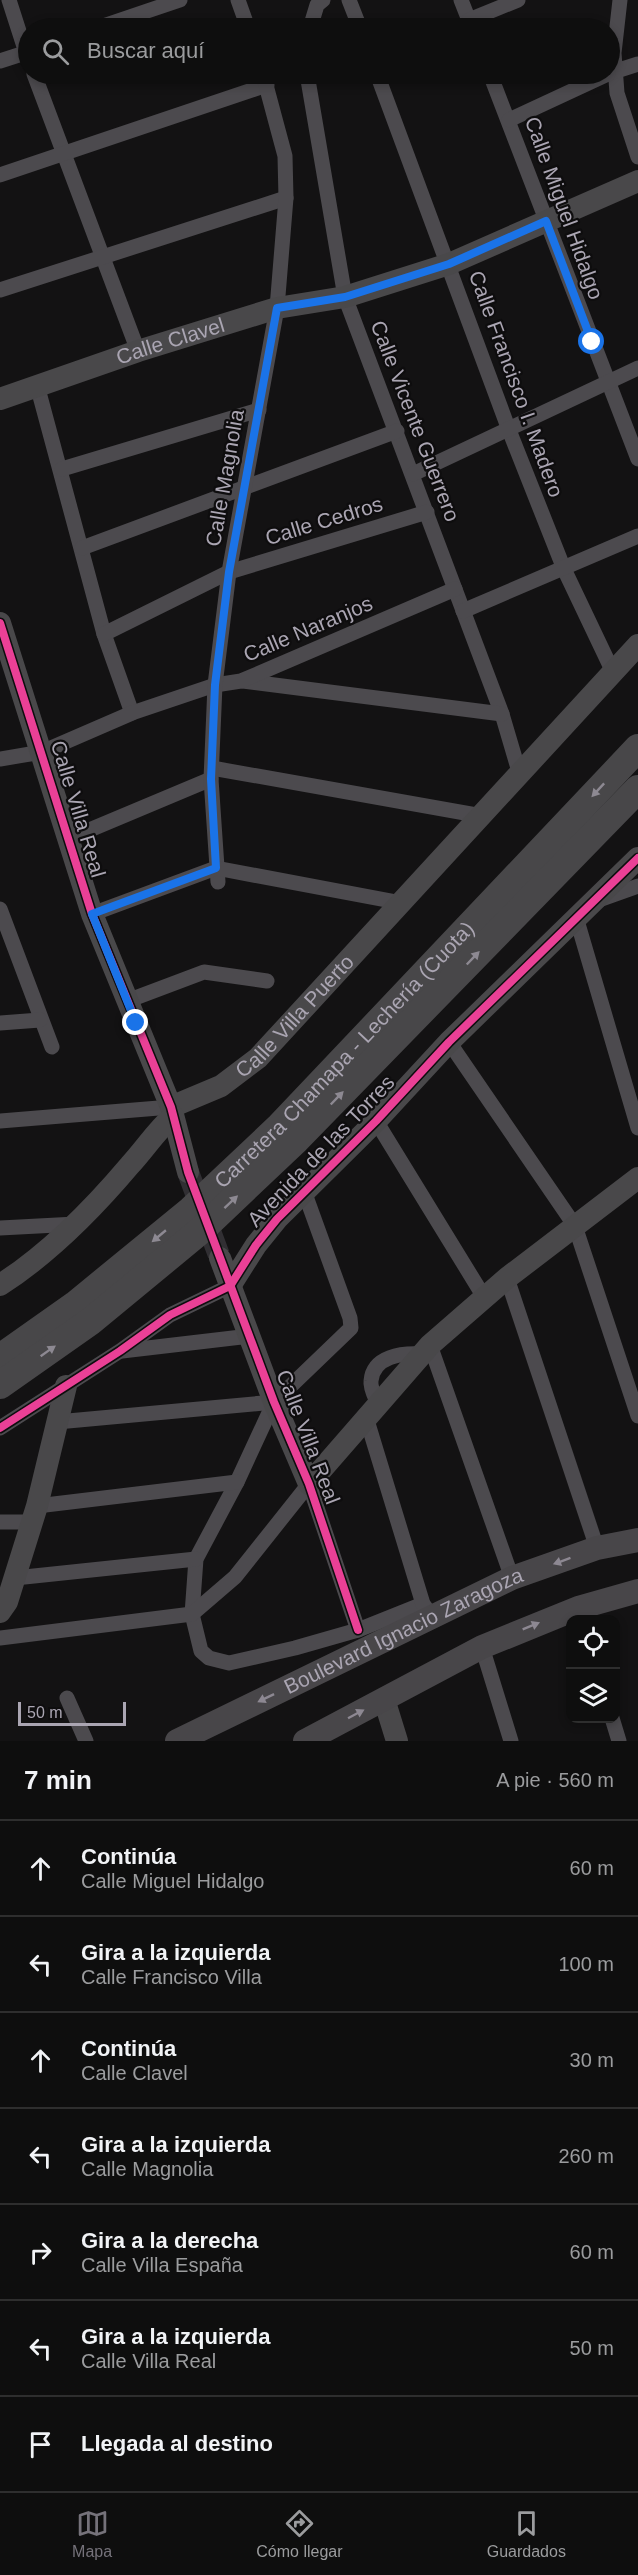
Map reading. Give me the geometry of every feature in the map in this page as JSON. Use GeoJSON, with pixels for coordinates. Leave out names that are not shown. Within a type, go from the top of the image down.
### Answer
{"type":"FeatureCollection","features":[{"type":"Feature","properties":{"kind":"highway","name":"Carretera Chamapa - Lechería (Cuota)"},"geometry":{"type":"LineString","coordinates":[[0,1358],[75,1305],[191,1210],[280,1126],[638,748]]}},
{"type":"Feature","properties":{"kind":"highway","name":"Carretera Chamapa - Lechería (Cuota)"},"geometry":{"type":"LineString","coordinates":[[0,1385],[91,1321],[200,1231],[296,1140],[638,789]]}},
{"type":"Feature","properties":{"kind":"main road","name":"Boulevard Ignacio Zaragoza"},"geometry":{"type":"LineString","coordinates":[[177,1741],[428,1610],[597,1548],[638,1540]]}},
{"type":"Feature","properties":{"kind":"main road"},"geometry":{"type":"LineString","coordinates":[[305,1741],[482,1647],[638,1592]]}},
{"type":"Feature","properties":{"kind":"street"},"geometry":{"type":"LineString","coordinates":[[9,0],[18,26]]}},
{"type":"Feature","properties":{"kind":"street"},"geometry":{"type":"LineString","coordinates":[[127,18],[180,0]]}},
{"type":"Feature","properties":{"kind":"street"},"geometry":{"type":"LineString","coordinates":[[238,0],[244,18]]}},
{"type":"Feature","properties":{"kind":"street"},"geometry":{"type":"LineString","coordinates":[[313,18],[317,5],[323,0]]}},
{"type":"Feature","properties":{"kind":"street"},"geometry":{"type":"LineString","coordinates":[[349,0],[356,18]]}},
{"type":"Feature","properties":{"kind":"street"},"geometry":{"type":"LineString","coordinates":[[461,0],[468,18]]}},
{"type":"Feature","properties":{"kind":"street"},"geometry":{"type":"LineString","coordinates":[[482,18],[518,0]]}},
{"type":"Feature","properties":{"kind":"street"},"geometry":{"type":"LineString","coordinates":[[618,18],[620,0]]}},
{"type":"Feature","properties":{"kind":"street"},"geometry":{"type":"LineString","coordinates":[[0,61],[18,57]]}},
{"type":"Feature","properties":{"kind":"street"},"geometry":{"type":"LineString","coordinates":[[620,69],[638,64]]}},
{"type":"Feature","properties":{"kind":"street"},"geometry":{"type":"LineString","coordinates":[[38,84],[138,351]]}},
{"type":"Feature","properties":{"kind":"street"},"geometry":{"type":"LineString","coordinates":[[0,175],[251,84]]}},
{"type":"Feature","properties":{"kind":"street","name":"Calle Magnolia"},"geometry":{"type":"LineString","coordinates":[[217,875],[211,774],[215,685],[229,572],[277,308],[286,198],[285,156],[266,84]]}},
{"type":"Feature","properties":{"kind":"street","name":"Calle Vicente Guerrero"},"geometry":{"type":"LineString","coordinates":[[309,84],[345,297],[502,714],[520,775]]}},
{"type":"Feature","properties":{"kind":"street","name":"Calle Francisco I. Madero"},"geometry":{"type":"LineString","coordinates":[[381,84],[509,430],[564,569],[613,672]]}},
{"type":"Feature","properties":{"kind":"street","name":"Calle Miguel Hidalgo"},"geometry":{"type":"LineString","coordinates":[[494,84],[638,459]]}},
{"type":"Feature","properties":{"kind":"street"},"geometry":{"type":"LineString","coordinates":[[509,120],[586,84]]}},
{"type":"Feature","properties":{"kind":"street"},"geometry":{"type":"LineString","coordinates":[[614,84],[638,157]]}},
{"type":"Feature","properties":{"kind":"street","name":"Calle Clavel"},"geometry":{"type":"LineString","coordinates":[[0,399],[138,351],[277,308],[345,297],[449,264],[638,181]]}},
{"type":"Feature","properties":{"kind":"street"},"geometry":{"type":"LineString","coordinates":[[0,291],[286,198]]}},
{"type":"Feature","properties":{"kind":"street"},"geometry":{"type":"LineString","coordinates":[[413,474],[638,368]]}},
{"type":"Feature","properties":{"kind":"street"},"geometry":{"type":"LineString","coordinates":[[38,385],[104,634],[132,713]]}},
{"type":"Feature","properties":{"kind":"street"},"geometry":{"type":"LineString","coordinates":[[62,469],[259,410]]}},
{"type":"Feature","properties":{"kind":"street"},"geometry":{"type":"LineString","coordinates":[[82,548],[397,431]]}},
{"type":"Feature","properties":{"kind":"street","name":"Calle Cedros"},"geometry":{"type":"LineString","coordinates":[[104,634],[229,572],[427,512]]}},
{"type":"Feature","properties":{"kind":"street"},"geometry":{"type":"LineString","coordinates":[[463,611],[638,536]]}},
{"type":"Feature","properties":{"kind":"street","name":"Calle Naranjos"},"geometry":{"type":"LineString","coordinates":[[0,759],[42,752],[132,713],[215,685],[241,681],[455,589]]}},
{"type":"Feature","properties":{"kind":"street","name":"Calle Villa Real"},"geometry":{"type":"LineString","coordinates":[[0,624],[92,914],[172,1112],[188,1172]]}},
{"type":"Feature","properties":{"kind":"street"},"geometry":{"type":"LineString","coordinates":[[613,672],[638,645]]}},
{"type":"Feature","properties":{"kind":"street","name":"Calle Villa Puerto"},"geometry":{"type":"LineString","coordinates":[[172,1112],[221,1086],[258,1058],[613,672]]}},
{"type":"Feature","properties":{"kind":"street"},"geometry":{"type":"LineString","coordinates":[[241,681],[502,714]]}},
{"type":"Feature","properties":{"kind":"street"},"geometry":{"type":"LineString","coordinates":[[68,839],[211,774],[482,816]]}},
{"type":"Feature","properties":{"kind":"street","name":"Avenida de las Torres"},"geometry":{"type":"LineString","coordinates":[[230,1286],[256,1245],[304,1191],[376,1121],[449,1042],[638,858]]}},
{"type":"Feature","properties":{"kind":"street"},"geometry":{"type":"LineString","coordinates":[[92,914],[217,875],[402,903]]}},
{"type":"Feature","properties":{"kind":"street"},"geometry":{"type":"LineString","coordinates":[[638,886],[584,910],[638,1128]]}},
{"type":"Feature","properties":{"kind":"street"},"geometry":{"type":"LineString","coordinates":[[0,909],[4,929],[52,1047]]}},
{"type":"Feature","properties":{"kind":"street","name":"Calle Villa Puerto"},"geometry":{"type":"LineString","coordinates":[[127,1001],[204,972],[267,981]]}},
{"type":"Feature","properties":{"kind":"street"},"geometry":{"type":"LineString","coordinates":[[0,1023],[40,1020]]}},
{"type":"Feature","properties":{"kind":"street"},"geometry":{"type":"LineString","coordinates":[[449,1042],[575,1226],[638,1416]]}},
{"type":"Feature","properties":{"kind":"street"},"geometry":{"type":"LineString","coordinates":[[0,1121],[172,1112]]}},
{"type":"Feature","properties":{"kind":"street"},"geometry":{"type":"LineString","coordinates":[[0,1285],[20,1272],[76,1224],[131,1165],[172,1112]]}},
{"type":"Feature","properties":{"kind":"street"},"geometry":{"type":"LineString","coordinates":[[376,1121],[484,1297]]}},
{"type":"Feature","properties":{"kind":"street"},"geometry":{"type":"LineString","coordinates":[[0,1638],[192,1614],[235,1577],[309,1484],[425,1349],[507,1278],[638,1178]]}},
{"type":"Feature","properties":{"kind":"street"},"geometry":{"type":"LineString","coordinates":[[304,1191],[351,1328],[274,1402],[237,1482],[196,1559],[192,1614],[201,1651],[209,1658],[229,1663],[295,1648],[428,1610],[372,1411]]}},
{"type":"Feature","properties":{"kind":"street"},"geometry":{"type":"LineString","coordinates":[[0,1228],[76,1224]]}},
{"type":"Feature","properties":{"kind":"street","name":"Calle Villa Real"},"geometry":{"type":"LineString","coordinates":[[220,1258],[274,1402],[309,1484],[358,1630]]}},
{"type":"Feature","properties":{"kind":"street"},"geometry":{"type":"LineString","coordinates":[[507,1278],[597,1548]]}},
{"type":"Feature","properties":{"kind":"street"},"geometry":{"type":"LineString","coordinates":[[0,1428],[120,1351],[170,1315],[230,1286]]}},
{"type":"Feature","properties":{"kind":"street"},"geometry":{"type":"LineString","coordinates":[[120,1351],[250,1336]]}},
{"type":"Feature","properties":{"kind":"street"},"geometry":{"type":"LineString","coordinates":[[425,1349],[512,1578]]}},
{"type":"Feature","properties":{"kind":"street"},"geometry":{"type":"LineString","coordinates":[[0,1612],[7,1602],[34,1514],[66,1386]]}},
{"type":"Feature","properties":{"kind":"street"},"geometry":{"type":"LineString","coordinates":[[57,1422],[274,1402]]}},
{"type":"Feature","properties":{"kind":"street"},"geometry":{"type":"LineString","coordinates":[[1,1522],[34,1514],[237,1482]]}},
{"type":"Feature","properties":{"kind":"street"},"geometry":{"type":"LineString","coordinates":[[15,1578],[196,1559]]}},
{"type":"Feature","properties":{"kind":"street"},"geometry":{"type":"LineString","coordinates":[[482,1647],[511,1741]]}},
{"type":"Feature","properties":{"kind":"street"},"geometry":{"type":"LineString","coordinates":[[67,1698],[86,1741]]}},
{"type":"Feature","properties":{"kind":"street"},"geometry":{"type":"LineString","coordinates":[[384,1699],[397,1741]]}},
{"type":"Feature","properties":{"kind":"street"},"geometry":{"type":"LineString","coordinates":[[613,1723],[619,1741]]}},
{"type":"Feature","properties":{"kind":"tunnel"},"geometry":{"type":"LineString","coordinates":[[188,1172],[220,1258]]}},
{"type":"Feature","properties":{"kind":"cycle path"},"geometry":{"type":"LineString","coordinates":[[0,623],[92,914],[171,1107],[188,1172],[274,1402],[309,1484],[358,1630]]}},
{"type":"Feature","properties":{"kind":"cycle path"},"geometry":{"type":"LineString","coordinates":[[0,1428],[120,1351],[170,1315],[230,1286],[256,1245],[277,1219],[376,1121],[449,1042],[638,858]]}},
{"type":"Feature","properties":{"kind":"route"},"geometry":{"type":"LineString","coordinates":[[136,1023],[92,914],[216,868],[211,779],[215,685],[229,572],[277,308],[345,297],[449,264],[546,221],[592,342]]}}]}
